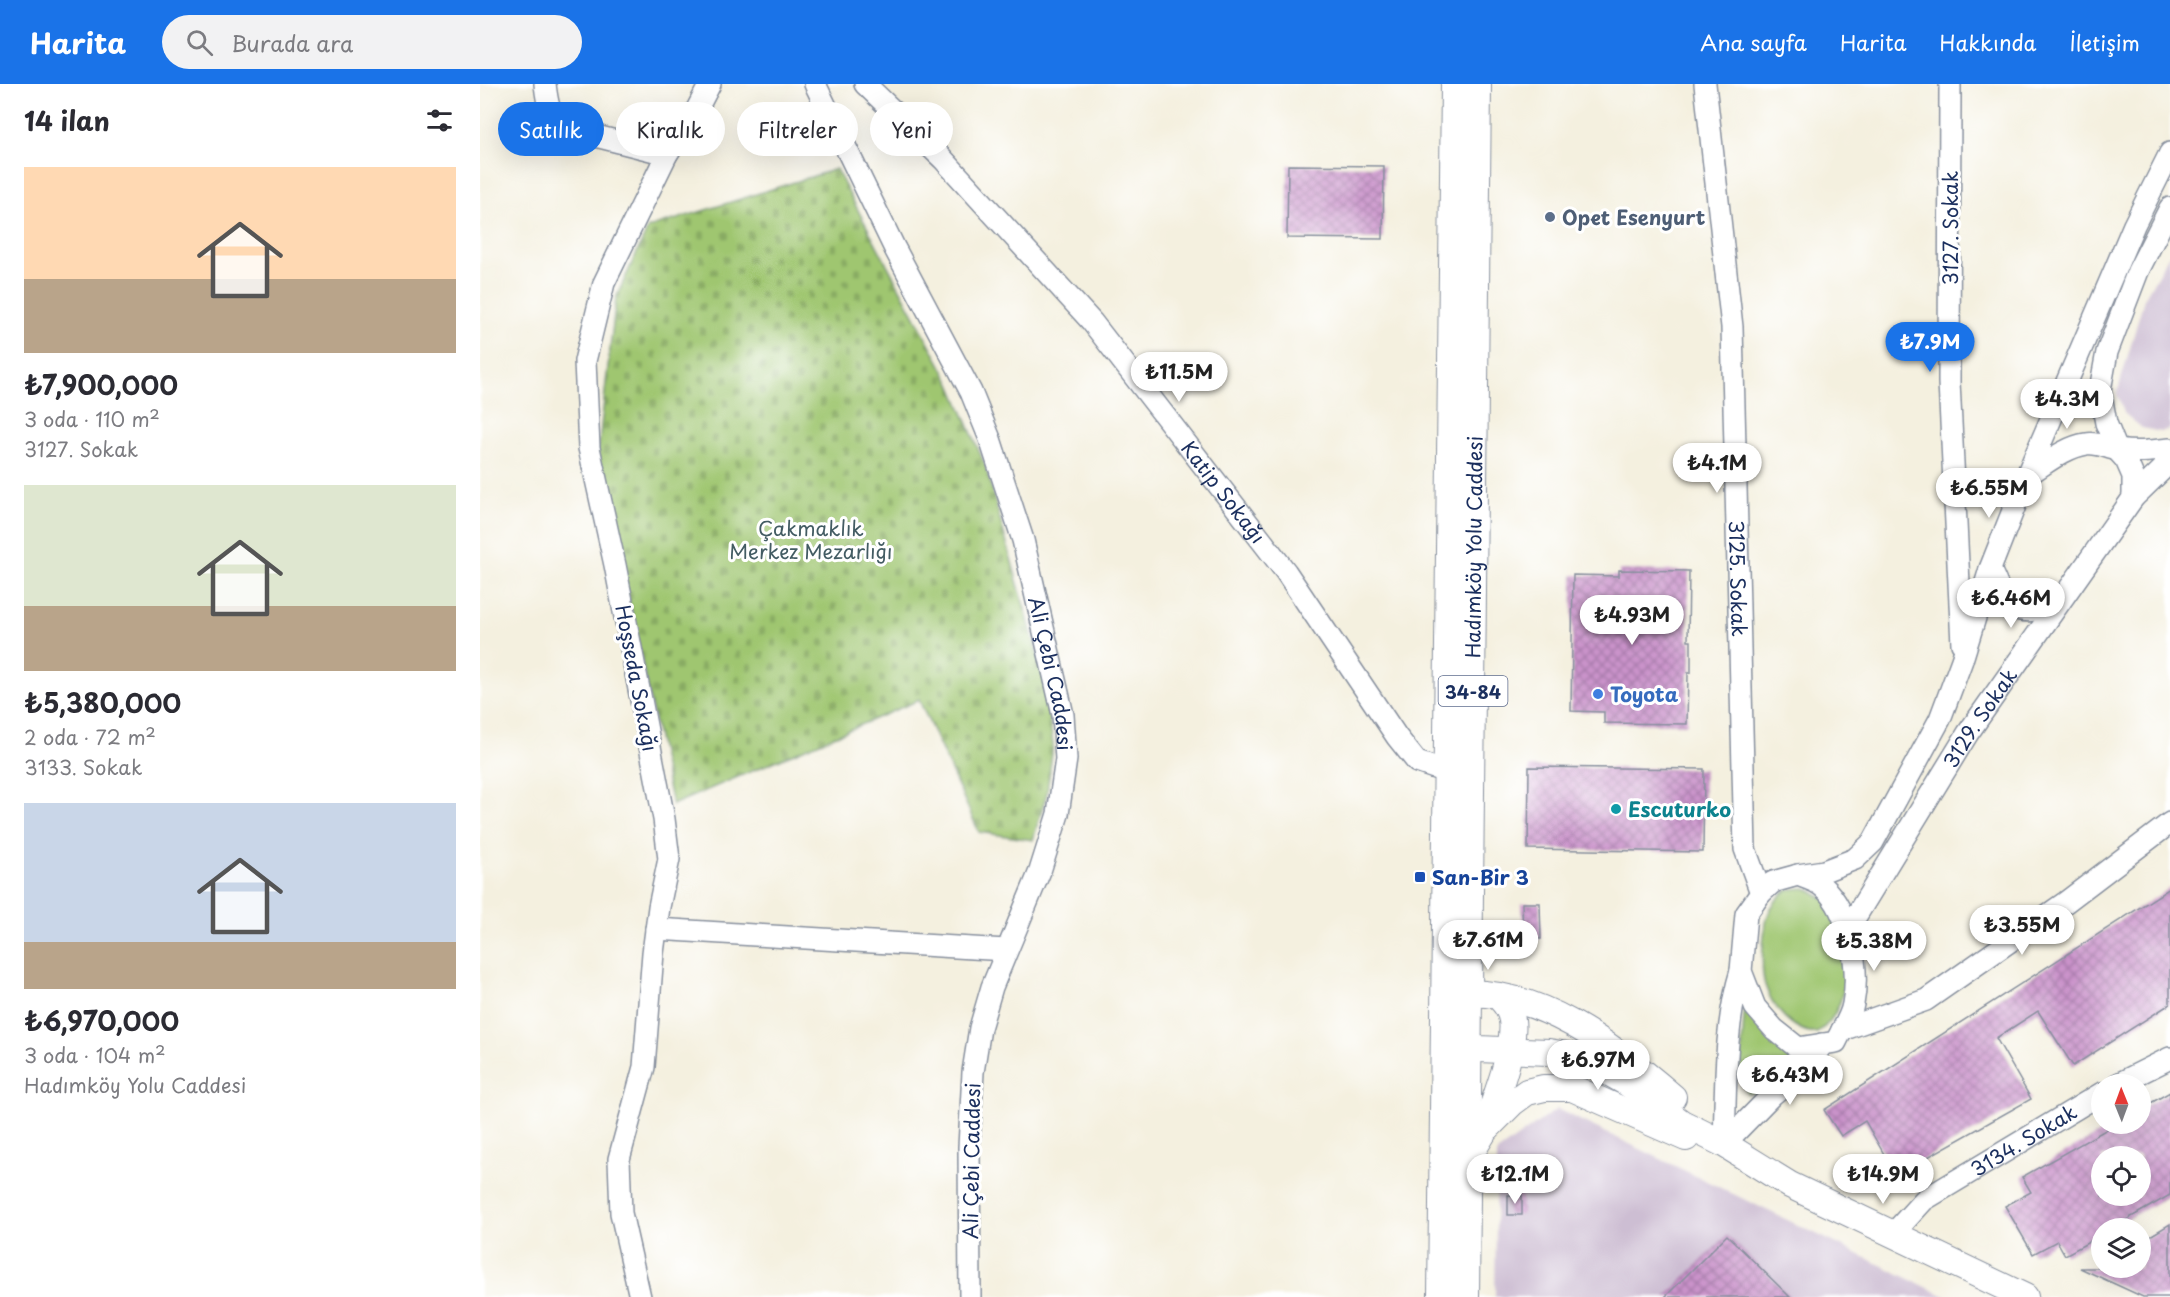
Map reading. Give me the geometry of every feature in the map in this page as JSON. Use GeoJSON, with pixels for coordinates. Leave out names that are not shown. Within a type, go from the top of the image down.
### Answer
{"type":"FeatureCollection","features":[{"type":"Feature","properties":{"kind":"main road","name":"Hadımköy Yolu Caddesi"},"geometry":{"type":"LineString","coordinates":[[1441,1297],[1454,84]]}},
{"type":"Feature","properties":{"kind":"main road","name":"Hadımköy Yolu Caddesi"},"geometry":{"type":"LineString","coordinates":[[1466,1297],[1471,993],[1478,84]]}},
{"type":"Feature","properties":{"kind":"main road"},"geometry":{"type":"LineString","coordinates":[[1724,1144],[1630,1061],[1582,1029],[1554,1015],[1488,993],[1455,994],[1444,1009],[1452,1033],[1470,1047],[1488,1050],[1549,1052],[1574,1056],[1594,1064],[1627,1083],[1682,1123],[1724,1144],[1790,1185],[2025,1297]]}},
{"type":"Feature","properties":{"kind":"main road"},"geometry":{"type":"LineString","coordinates":[[1468,1159],[1485,1130],[1496,1098],[1511,1038],[1509,1009],[1498,996]]}},
{"type":"Feature","properties":{"kind":"main road"},"geometry":{"type":"LineString","coordinates":[[1485,1130],[1512,1103],[1527,1092],[1560,1087],[1593,1096],[1685,1138],[1707,1144],[1724,1144]]}},
{"type":"Feature","properties":{"kind":"street"},"geometry":{"type":"LineString","coordinates":[[545,84],[548,105],[555,121],[564,128],[616,141]]}},
{"type":"Feature","properties":{"kind":"street","name":"Hoşseda Sokağı"},"geometry":{"type":"LineString","coordinates":[[701,102],[710,84]]}},
{"type":"Feature","properties":{"kind":"street","name":"Ali Çebi Caddesi"},"geometry":{"type":"LineString","coordinates":[[815,84],[895,249],[971,392],[990,439],[1023,540],[1063,715],[1066,759],[1058,814],[1040,872],[1006,950],[980,1028],[973,1072],[969,1147],[969,1297]]}},
{"type":"Feature","properties":{"kind":"street","name":"Katip Sokağı"},"geometry":{"type":"LineString","coordinates":[[865,84],[943,159],[1092,322],[1286,572],[1411,754],[1418,762],[1446,772]]}},
{"type":"Feature","properties":{"kind":"street","name":"3125. Sokak"},"geometry":{"type":"LineString","coordinates":[[1705,84],[1732,327],[1745,849],[1761,893]]}},
{"type":"Feature","properties":{"kind":"street","name":"3127. Sokak"},"geometry":{"type":"LineString","coordinates":[[1950,84],[1949,382],[1962,660]]}},
{"type":"Feature","properties":{"kind":"street"},"geometry":{"type":"LineString","coordinates":[[1724,1144],[1732,998],[1740,971],[1746,914],[1761,893],[1773,882],[1824,871],[1855,859],[1873,842],[1940,719],[1962,660],[1990,569],[2027,475],[2134,225],[2170,153]]}},
{"type":"Feature","properties":{"kind":"street","name":"Hoşseda Sokağı"},"geometry":{"type":"LineString","coordinates":[[640,1297],[621,1213],[619,1158],[644,1067],[656,929],[669,859],[664,819],[615,565],[589,448],[585,361],[604,283],[666,156]]}},
{"type":"Feature","properties":{"kind":"street"},"geometry":{"type":"LineString","coordinates":[[2133,498],[2133,476],[2106,423],[2100,390],[2107,352],[2138,272],[2170,207]]}},
{"type":"Feature","properties":{"kind":"street"},"geometry":{"type":"LineString","coordinates":[[2027,475],[2083,444],[2096,443],[2118,450],[2147,452],[2170,449]]}},
{"type":"Feature","properties":{"kind":"street","name":"3129. Sokak"},"geometry":{"type":"LineString","coordinates":[[1848,929],[1968,733],[2133,498],[2170,462]]}},
{"type":"Feature","properties":{"kind":"street"},"geometry":{"type":"LineString","coordinates":[[1990,569],[2006,605],[2018,611],[2036,611],[2064,596]]}},
{"type":"Feature","properties":{"kind":"street"},"geometry":{"type":"LineString","coordinates":[[1842,1030],[1926,1000],[2066,902],[2170,823]]}},
{"type":"Feature","properties":{"kind":"street"},"geometry":{"type":"LineString","coordinates":[[1740,971],[1755,1007],[1774,1029],[1798,1048],[1836,1042],[1853,1006],[1855,976],[1848,929],[1837,906],[1822,886],[1798,875]]}},
{"type":"Feature","properties":{"kind":"street"},"geometry":{"type":"LineString","coordinates":[[656,929],[1006,950]]}},
{"type":"Feature","properties":{"kind":"street"},"geometry":{"type":"LineString","coordinates":[[1724,1144],[1773,1094],[1810,1064],[1822,1044]]}},
{"type":"Feature","properties":{"kind":"street"},"geometry":{"type":"LineString","coordinates":[[2138,1074],[2170,1058]]}},
{"type":"Feature","properties":{"kind":"street","name":"3134. Sokak"},"geometry":{"type":"LineString","coordinates":[[1893,1234],[1924,1200],[2091,1100]]}},
{"type":"Feature","properties":{"kind":"shaded area"},"geometry":{"type":"Polygon","coordinates":[[[2170,253],[2170,429],[2161,432],[2142,428],[2125,414],[2117,394],[2144,299],[2170,253]]]}},
{"type":"Feature","properties":{"kind":"shaded area"},"geometry":{"type":"Polygon","coordinates":[[[1557,1109],[1947,1297],[1495,1297],[1497,1152],[1557,1109]]]}},
{"type":"Feature","properties":{"kind":"green space","name":"Çakmaklık Merkez Mezarlığı"},"geometry":{"type":"Polygon","coordinates":[[[836,169],[951,384],[985,465],[1043,674],[1053,745],[1047,793],[1033,840],[979,832],[919,700],[672,805],[598,452],[616,298],[648,228],[836,169]]]}},
{"type":"Feature","properties":{"kind":"green space"},"geometry":{"type":"Polygon","coordinates":[[[1806,888],[1827,900],[1842,943],[1845,960],[1842,996],[1833,1017],[1817,1033],[1799,1028],[1784,1017],[1768,993],[1763,978],[1765,930],[1771,908],[1788,890],[1806,888]]]}},
{"type":"Feature","properties":{"kind":"green space"},"geometry":{"type":"Polygon","coordinates":[[[1745,1002],[1806,1059],[1764,1083],[1753,1093],[1747,1093],[1740,1077],[1745,1002]]]}},
{"type":"Feature","properties":{"kind":"building"},"geometry":{"type":"Polygon","coordinates":[[[1288,165],[1384,166],[1383,239],[1287,238],[1288,165]]]}},
{"type":"Feature","properties":{"kind":"building"},"geometry":{"type":"Polygon","coordinates":[[[1619,570],[1689,571],[1688,641],[1691,641],[1691,673],[1688,673],[1687,724],[1604,723],[1604,712],[1571,711],[1573,575],[1619,576],[1619,570]]]}},
{"type":"Feature","properties":{"kind":"building","name":"Escuturko"},"geometry":{"type":"Polygon","coordinates":[[[1529,767],[1704,769],[1703,852],[1528,849],[1529,767]]]}},
{"type":"Feature","properties":{"kind":"building"},"geometry":{"type":"Polygon","coordinates":[[[2170,888],[2170,1004],[2073,1066],[2038,1011],[1996,1038],[2031,1099],[1896,1175],[1865,1121],[1841,1136],[1824,1110],[2170,888]]]}},
{"type":"Feature","properties":{"kind":"building"},"geometry":{"type":"Polygon","coordinates":[[[1522,903],[1540,903],[1541,939],[1523,939],[1522,903]]]}},
{"type":"Feature","properties":{"kind":"building"},"geometry":{"type":"Polygon","coordinates":[[[2170,1092],[2170,1195],[2151,1206],[2151,1146],[2091,1146],[2091,1206],[2151,1206],[2130,1218],[2091,1218],[2091,1241],[2065,1255],[2057,1241],[2033,1254],[2005,1206],[2031,1192],[2022,1177],[2098,1134],[2151,1134],[2151,1103],[2170,1092]]]}},
{"type":"Feature","properties":{"kind":"building"},"geometry":{"type":"Polygon","coordinates":[[[1508,1195],[1522,1195],[1522,1215],[1508,1215],[1508,1195]]]}},
{"type":"Feature","properties":{"kind":"building"},"geometry":{"type":"Polygon","coordinates":[[[2170,1224],[2170,1297],[2143,1297],[2102,1278],[2151,1278],[2151,1235],[2170,1224]]]}},
{"type":"Feature","properties":{"kind":"building"},"geometry":{"type":"Polygon","coordinates":[[[1727,1235],[1790,1297],[1665,1297],[1727,1235]]]}},
{"type":"Feature","properties":{"kind":"building"},"geometry":{"type":"Polygon","coordinates":[[[2080,1268],[2091,1268],[2091,1273],[2080,1268]]]}},
{"type":"Feature","properties":{"kind":"place","name":"Opet Esenyurt"},"geometry":{"type":"Point","coordinates":[1550,217]}},
{"type":"Feature","properties":{"kind":"place","name":"Toyota"},"geometry":{"type":"Point","coordinates":[1598,694]}},
{"type":"Feature","properties":{"kind":"place","name":"Escuturko"},"geometry":{"type":"Point","coordinates":[1616,809]}},
{"type":"Feature","properties":{"kind":"place","name":"San-Bir 3"},"geometry":{"type":"Point","coordinates":[1420,877]}}]}
